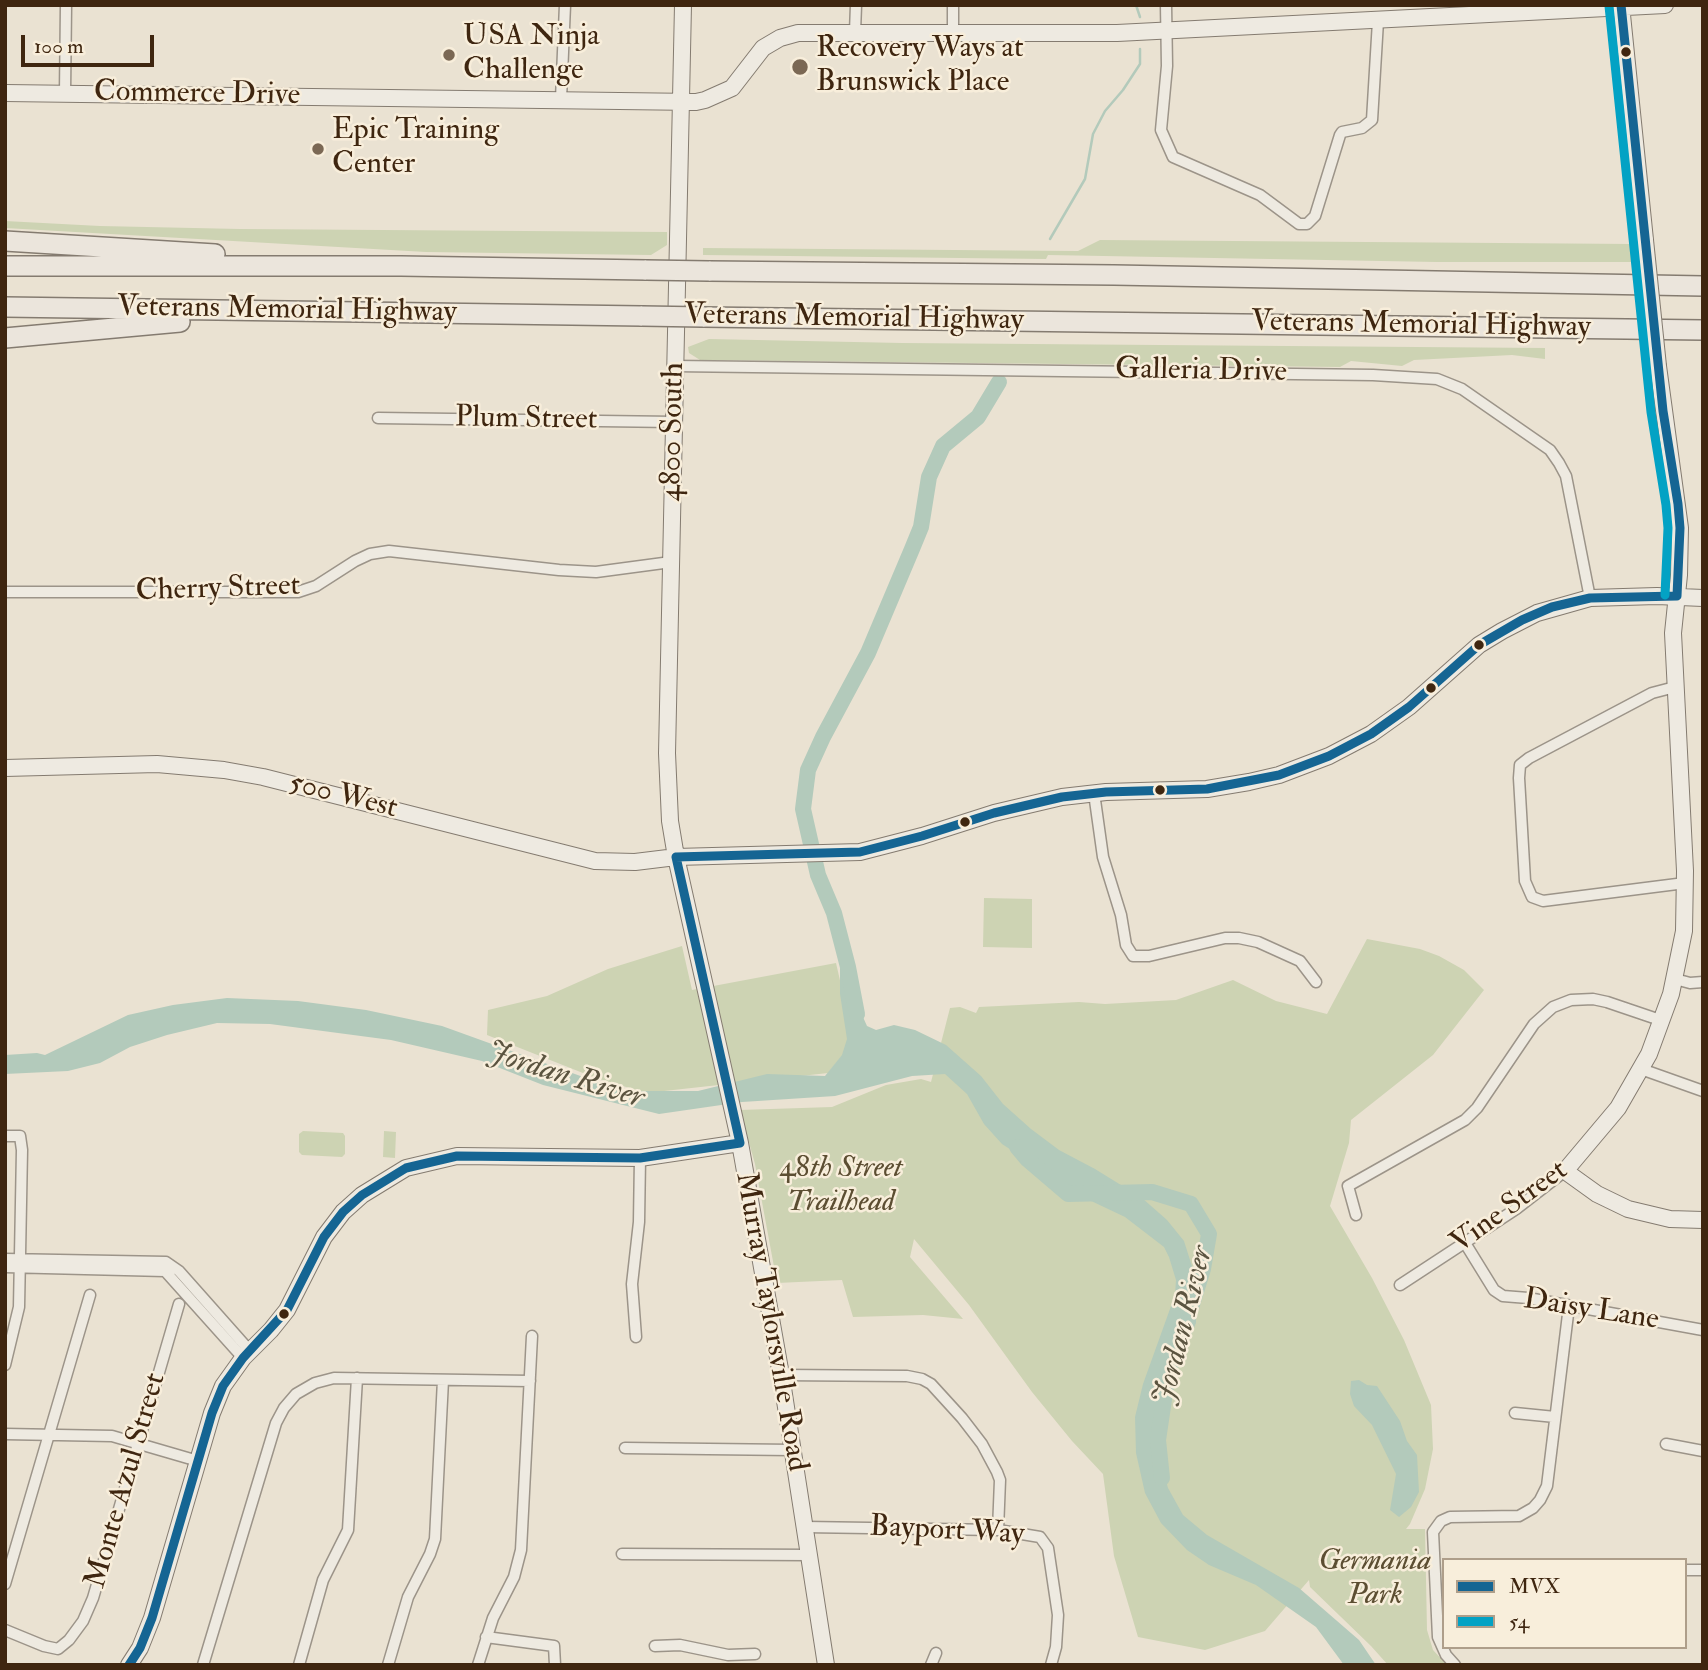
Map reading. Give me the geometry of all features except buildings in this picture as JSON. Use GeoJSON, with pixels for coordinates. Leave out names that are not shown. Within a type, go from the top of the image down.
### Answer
{"type":"FeatureCollection","features":[{"type":"Feature","properties":{"kind":"highway"},"geometry":{"type":"LineString","coordinates":[[5,241],[401,266]]}},
{"type":"Feature","properties":{"kind":"highway","name":"Veterans Memorial Highway"},"geometry":{"type":"LineString","coordinates":[[5,266],[401,266],[1703,286]]}},
{"type":"Feature","properties":{"kind":"highway"},"geometry":{"type":"LineString","coordinates":[[1681,286],[1703,278]]}},
{"type":"Feature","properties":{"kind":"highway","name":"Veterans Memorial Highway"},"geometry":{"type":"LineString","coordinates":[[5,307],[1703,330]]}},
{"type":"Feature","properties":{"kind":"highway"},"geometry":{"type":"LineString","coordinates":[[5,338],[197,320],[244,312]]}},
{"type":"Feature","properties":{"kind":"street"},"geometry":{"type":"LineString","coordinates":[[65,93],[66,5]]}},
{"type":"Feature","properties":{"kind":"street"},"geometry":{"type":"LineString","coordinates":[[561,99],[565,5]]}},
{"type":"Feature","properties":{"kind":"street","name":"4800 South"},"geometry":{"type":"LineString","coordinates":[[676,857],[670,821],[667,766],[683,5]]}},
{"type":"Feature","properties":{"kind":"street"},"geometry":{"type":"LineString","coordinates":[[855,32],[856,5]]}},
{"type":"Feature","properties":{"kind":"street"},"geometry":{"type":"LineString","coordinates":[[953,5],[953,33]]}},
{"type":"Feature","properties":{"kind":"street"},"geometry":{"type":"LineString","coordinates":[[1166,5],[1167,66],[1161,130],[1173,157],[1260,195],[1293,221],[1307,224],[1315,216],[1340,135],[1342,132],[1362,128],[1372,120],[1378,21]]}},
{"type":"Feature","properties":{"kind":"street","name":"Commerce Drive"},"geometry":{"type":"LineString","coordinates":[[5,93],[681,102],[705,100],[732,88],[763,48],[780,38],[809,32],[1166,31],[1665,5]]}},
{"type":"Feature","properties":{"kind":"street","name":"Vine Street"},"geometry":{"type":"LineString","coordinates":[[1400,1285],[1528,1200],[1566,1171],[1609,1121],[1641,1069],[1662,1021],[1675,979],[1684,931],[1685,883],[1674,633],[1678,504],[1658,366],[1621,6]]}},
{"type":"Feature","properties":{"kind":"street","name":"Galleria Drive"},"geometry":{"type":"LineString","coordinates":[[675,366],[1348,374],[1437,379],[1462,389],[1550,450],[1566,475],[1590,598]]}},
{"type":"Feature","properties":{"kind":"street","name":"Plum Street"},"geometry":{"type":"LineString","coordinates":[[378,418],[674,422]]}},
{"type":"Feature","properties":{"kind":"street","name":"Cherry Street"},"geometry":{"type":"LineString","coordinates":[[5,593],[298,592],[316,586],[370,554],[389,551],[596,572],[671,562]]}},
{"type":"Feature","properties":{"kind":"street","name":"500 West"},"geometry":{"type":"LineString","coordinates":[[5,768],[150,764],[216,769],[263,777],[595,861],[635,862],[676,857],[860,852],[1005,810],[1062,797],[1094,793],[1217,788],[1249,782],[1310,764],[1371,734],[1409,707],[1479,645],[1552,607],[1590,598],[1703,598]]}},
{"type":"Feature","properties":{"kind":"street"},"geometry":{"type":"LineString","coordinates":[[1675,687],[1652,693],[1529,758],[1520,765],[1519,778],[1525,881],[1532,897],[1546,901],[1685,883]]}},
{"type":"Feature","properties":{"kind":"street"},"geometry":{"type":"LineString","coordinates":[[1094,793],[1103,857],[1121,915],[1126,945],[1133,956],[1149,956],[1212,940],[1239,938],[1258,942],[1300,961],[1316,982]]}},
{"type":"Feature","properties":{"kind":"street","name":"Murray Taylorsville Road"},"geometry":{"type":"LineString","coordinates":[[676,857],[740,1143],[826,1665]]}},
{"type":"Feature","properties":{"kind":"street"},"geometry":{"type":"LineString","coordinates":[[1675,979],[1703,982]]}},
{"type":"Feature","properties":{"kind":"street"},"geometry":{"type":"LineString","coordinates":[[1356,1215],[1348,1186],[1465,1120],[1477,1108],[1534,1024],[1553,1007],[1571,1000],[1600,1000],[1662,1021]]}},
{"type":"Feature","properties":{"kind":"street"},"geometry":{"type":"LineString","coordinates":[[1641,1069],[1703,1091]]}},
{"type":"Feature","properties":{"kind":"street"},"geometry":{"type":"LineString","coordinates":[[5,1136],[20,1136],[22,1150],[19,1307],[5,1365]]}},
{"type":"Feature","properties":{"kind":"street"},"geometry":{"type":"LineString","coordinates":[[129,1665],[152,1618],[218,1397],[229,1375],[287,1310],[314,1255],[332,1226],[366,1192],[406,1168],[457,1156],[640,1158],[740,1143]]}},
{"type":"Feature","properties":{"kind":"street"},"geometry":{"type":"LineString","coordinates":[[636,1337],[632,1284],[639,1222],[640,1158]]}},
{"type":"Feature","properties":{"kind":"street"},"geometry":{"type":"LineString","coordinates":[[1566,1171],[1597,1194],[1628,1209],[1659,1217],[1703,1220]]}},
{"type":"Feature","properties":{"kind":"street","name":"Daisy Lane"},"geometry":{"type":"LineString","coordinates":[[1465,1243],[1499,1294],[1703,1330]]}},
{"type":"Feature","properties":{"kind":"street"},"geometry":{"type":"LineString","coordinates":[[5,1259],[20,1263]]}},
{"type":"Feature","properties":{"kind":"street"},"geometry":{"type":"LineString","coordinates":[[5,1267],[20,1263],[166,1262],[179,1271],[246,1354]]}},
{"type":"Feature","properties":{"kind":"street"},"geometry":{"type":"LineString","coordinates":[[5,1584],[90,1295]]}},
{"type":"Feature","properties":{"kind":"street","name":"Monte Azul Street"},"geometry":{"type":"LineString","coordinates":[[5,1630],[58,1649],[76,1631],[93,1598],[179,1304]]}},
{"type":"Feature","properties":{"kind":"street"},"geometry":{"type":"LineString","coordinates":[[1442,1645],[1438,1637],[1433,1532],[1441,1521],[1450,1517],[1514,1517],[1534,1508],[1543,1496],[1569,1306]]}},
{"type":"Feature","properties":{"kind":"street"},"geometry":{"type":"LineString","coordinates":[[478,1665],[486,1637],[508,1592],[519,1557],[532,1336]]}},
{"type":"Feature","properties":{"kind":"street"},"geometry":{"type":"LineString","coordinates":[[780,1375],[907,1376],[922,1378],[931,1384],[982,1444],[997,1472],[1000,1480],[998,1530]]}},
{"type":"Feature","properties":{"kind":"street"},"geometry":{"type":"LineString","coordinates":[[202,1665],[279,1415],[296,1394],[315,1383],[334,1378],[530,1381]]}},
{"type":"Feature","properties":{"kind":"street"},"geometry":{"type":"LineString","coordinates":[[299,1665],[323,1580],[348,1530],[357,1378]]}},
{"type":"Feature","properties":{"kind":"street"},"geometry":{"type":"LineString","coordinates":[[388,1665],[408,1597],[435,1539],[443,1380]]}},
{"type":"Feature","properties":{"kind":"street"},"geometry":{"type":"LineString","coordinates":[[1515,1413],[1555,1418]]}},
{"type":"Feature","properties":{"kind":"street"},"geometry":{"type":"LineString","coordinates":[[5,1434],[103,1435],[198,1461]]}},
{"type":"Feature","properties":{"kind":"street"},"geometry":{"type":"LineString","coordinates":[[1666,1444],[1703,1451]]}},
{"type":"Feature","properties":{"kind":"street"},"geometry":{"type":"LineString","coordinates":[[625,1448],[792,1450]]}},
{"type":"Feature","properties":{"kind":"street","name":"Bayport Way"},"geometry":{"type":"LineString","coordinates":[[805,1527],[998,1530],[1034,1535],[1045,1541],[1058,1615],[1058,1639],[1051,1665]]}},
{"type":"Feature","properties":{"kind":"street"},"geometry":{"type":"LineString","coordinates":[[622,1553],[809,1555]]}},
{"type":"Feature","properties":{"kind":"street"},"geometry":{"type":"LineString","coordinates":[[486,1637],[554,1646],[555,1665]]}},
{"type":"Feature","properties":{"kind":"street"},"geometry":{"type":"LineString","coordinates":[[655,1646],[680,1645],[728,1660],[755,1654]]}},
{"type":"Feature","properties":{"kind":"street"},"geometry":{"type":"LineString","coordinates":[[1444,1649],[1455,1665]]}},
{"type":"Feature","properties":{"kind":"street"},"geometry":{"type":"LineString","coordinates":[[931,1665],[936,1653]]}},
{"type":"Feature","properties":{"kind":"green space"},"geometry":{"type":"Polygon","coordinates":[[[5,221],[240,229],[667,232],[667,245],[651,255],[426,252],[5,228],[5,221]]]}},
{"type":"Feature","properties":{"kind":"green space"},"geometry":{"type":"Polygon","coordinates":[[[1100,240],[1633,244],[1635,262],[1437,262],[1048,255],[1046,259],[703,255],[703,248],[1078,251],[1100,240]]]}},
{"type":"Feature","properties":{"kind":"green space"},"geometry":{"type":"Polygon","coordinates":[[[709,339],[1545,348],[1545,359],[1512,355],[1414,360],[1402,366],[1351,361],[1340,367],[700,360],[689,353],[688,347],[709,339]]]}},
{"type":"Feature","properties":{"kind":"green space"},"geometry":{"type":"Polygon","coordinates":[[[984,898],[1032,899],[1032,948],[983,947],[984,898]]]}},
{"type":"Feature","properties":{"kind":"green space"},"geometry":{"type":"Polygon","coordinates":[[[1367,939],[1420,949],[1439,956],[1464,970],[1484,990],[1433,1055],[1351,1120],[1349,1143],[1330,1206],[1404,1340],[1431,1405],[1433,1449],[1425,1489],[1406,1529],[1425,1529],[1427,1630],[1433,1650],[1447,1665],[1388,1665],[1310,1587],[1309,1580],[1265,1631],[1205,1650],[1138,1637],[1114,1556],[1103,1474],[1032,1392],[969,1305],[914,1239],[910,1257],[963,1319],[923,1315],[853,1317],[842,1280],[777,1283],[755,1164],[740,1110],[832,1107],[886,1085],[921,1079],[931,1082],[950,1008],[960,1007],[976,1013],[979,1007],[1176,1000],[1233,980],[1276,1001],[1327,1014],[1367,939]]]}},
{"type":"Feature","properties":{"kind":"green space"},"geometry":{"type":"Polygon","coordinates":[[[682,946],[692,990],[836,963],[850,1024],[847,1050],[828,1073],[646,1093],[593,1077],[487,1035],[488,1010],[547,996],[608,969],[682,946]]]}},
{"type":"Feature","properties":{"kind":"green space"},"geometry":{"type":"Polygon","coordinates":[[[303,1131],[343,1133],[345,1154],[342,1157],[302,1155],[299,1152],[299,1134],[303,1131]]]}},
{"type":"Feature","properties":{"kind":"green space"},"geometry":{"type":"Polygon","coordinates":[[[384,1131],[396,1132],[395,1158],[383,1157],[384,1131]]]}},
{"type":"Feature","properties":{"kind":"water"},"geometry":{"type":"Polygon","coordinates":[[[840,966],[867,1026],[876,1030],[894,1025],[915,1030],[946,1045],[981,1076],[1003,1104],[1031,1129],[1059,1150],[1142,1198],[1167,1220],[1184,1241],[1196,1279],[1196,1323],[1161,1410],[1159,1456],[1168,1488],[1183,1515],[1207,1535],[1299,1588],[1359,1640],[1376,1665],[1344,1665],[1316,1627],[1256,1585],[1209,1565],[1187,1550],[1161,1523],[1145,1493],[1136,1453],[1135,1417],[1143,1384],[1175,1295],[1176,1280],[1169,1257],[1164,1247],[1125,1217],[1087,1199],[1002,1144],[984,1124],[967,1094],[945,1074],[912,1076],[835,1096],[742,1102],[659,1114],[543,1085],[482,1061],[391,1040],[270,1024],[217,1023],[167,1035],[130,1047],[100,1063],[68,1071],[5,1074],[5,1055],[45,1055],[128,1015],[173,1005],[227,998],[298,1001],[366,1010],[442,1026],[622,1091],[698,1091],[767,1074],[825,1076],[842,1055],[847,1039],[840,994],[840,966]]]}},
{"type":"Feature","properties":{"kind":"water"},"geometry":{"type":"Polygon","coordinates":[[[1359,1380],[1367,1385],[1377,1386],[1400,1421],[1407,1441],[1417,1455],[1419,1492],[1411,1507],[1399,1517],[1390,1510],[1396,1474],[1372,1425],[1354,1406],[1350,1394],[1351,1381],[1359,1380]]]}},
{"type":"Feature","properties":{"kind":"waterway"},"geometry":{"type":"LineString","coordinates":[[1136,5],[1140,17]]}},
{"type":"Feature","properties":{"kind":"waterway"},"geometry":{"type":"LineString","coordinates":[[1050,239],[1085,179],[1093,134],[1105,111],[1140,64],[1140,49]]}},
{"type":"Feature","properties":{"kind":"waterway"},"geometry":{"type":"LineString","coordinates":[[857,1014],[834,913],[818,875],[803,809],[808,770],[868,653],[912,549],[921,527],[929,477],[943,446],[978,417],[999,382]]}},
{"type":"Feature","properties":{"kind":"waterway","name":"Jordan River"},"geometry":{"type":"LineString","coordinates":[[1017,1147],[1068,1194],[1152,1192],[1191,1204],[1209,1234],[1203,1269],[1190,1311]]}},
{"type":"Feature","properties":{"kind":"waterway","name":"Jordan River"},"geometry":{"type":"LineString","coordinates":[[1162,1478],[1158,1440],[1166,1386]]}},
{"type":"Feature","properties":{"kind":"transit line","name":"MVX"},"geometry":{"type":"LineString","coordinates":[[1621,5],[1663,411],[1678,504],[1680,528],[1677,596]]}},
{"type":"Feature","properties":{"kind":"transit line","name":"54"},"geometry":{"type":"LineString","coordinates":[[1609,6],[1651,412],[1666,505],[1668,528],[1665,595]]}},
{"type":"Feature","properties":{"kind":"transit line","name":"MVX"},"geometry":{"type":"LineString","coordinates":[[676,857],[860,852],[994,813],[1062,797],[1106,792],[1207,789],[1279,775],[1329,756],[1371,734],[1409,707],[1479,645],[1522,620],[1552,607],[1590,598],[1677,596]]}},
{"type":"Feature","properties":{"kind":"transit line","name":"MVX"},"geometry":{"type":"LineString","coordinates":[[676,857],[740,1143]]}},
{"type":"Feature","properties":{"kind":"transit line","name":"MVX"},"geometry":{"type":"LineString","coordinates":[[129,1665],[140,1648],[152,1618],[212,1413],[223,1386],[243,1358],[287,1310],[324,1237],[343,1212],[362,1195],[406,1168],[457,1156],[640,1158],[740,1143]]}},
{"type":"Feature","properties":{"kind":"place","name":"USA Ninja Challenge"},"geometry":{"type":"Point","coordinates":[449,55]}},
{"type":"Feature","properties":{"kind":"place","name":"Recovery Ways at Brunswick Place"},"geometry":{"type":"Point","coordinates":[800,67]}},
{"type":"Feature","properties":{"kind":"place","name":"Epic Training Center"},"geometry":{"type":"Point","coordinates":[318,149]}},
{"type":"Feature","properties":{"kind":"park label","name":"48th Street Trailhead"},"geometry":{"type":"Point","coordinates":[841,1187]}},
{"type":"Feature","properties":{"kind":"park label","name":"Germania Park"},"geometry":{"type":"Point","coordinates":[1375,1580]}}]}
